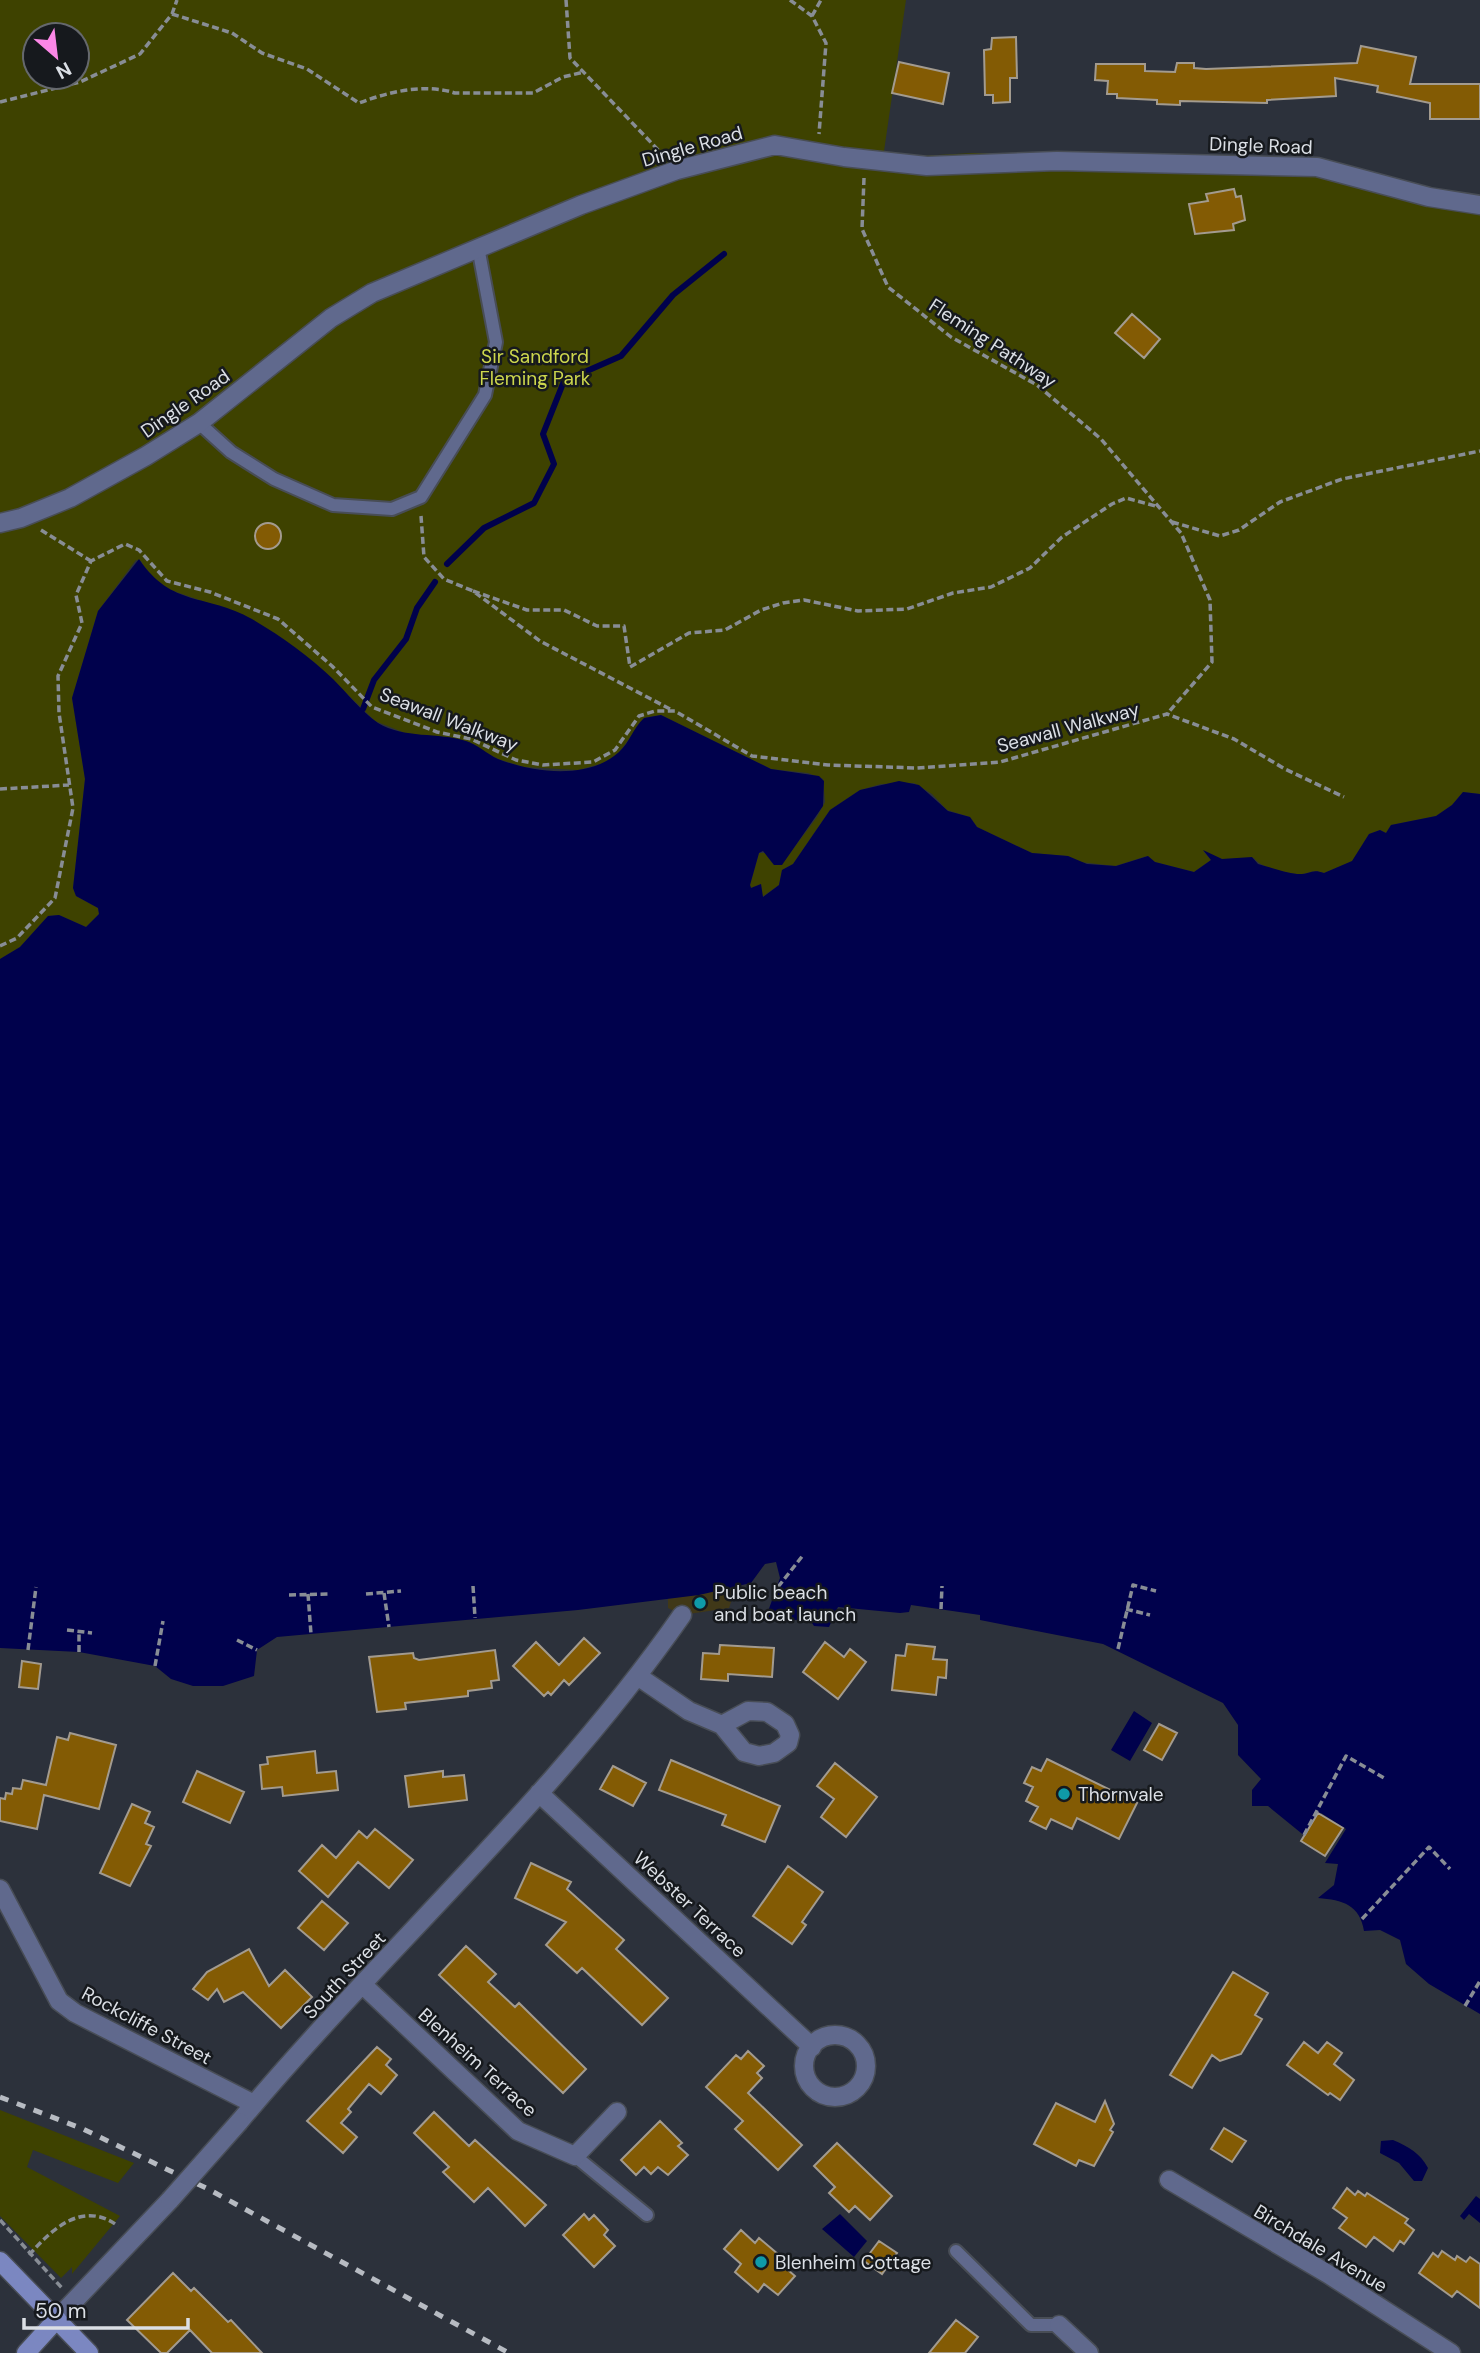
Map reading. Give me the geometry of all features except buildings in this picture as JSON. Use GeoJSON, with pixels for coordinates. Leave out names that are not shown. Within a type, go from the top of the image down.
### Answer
{"type":"FeatureCollection","features":[{"type":"Feature","properties":{"kind":"main road"},"geometry":{"type":"LineString","coordinates":[[0,2261],[89,2353]]}},
{"type":"Feature","properties":{"kind":"main road","name":"South Street"},"geometry":{"type":"LineString","coordinates":[[26,2353],[57,2319]]}},
{"type":"Feature","properties":{"kind":"street","name":"Dingle Road"},"geometry":{"type":"LineString","coordinates":[[0,523],[21,518],[70,498],[199,423],[331,318],[372,293],[478,247],[677,170],[775,145],[865,160],[927,166],[1057,162],[1317,167],[1429,197],[1480,205]]}},
{"type":"Feature","properties":{"kind":"street","name":"South Street"},"geometry":{"type":"LineString","coordinates":[[57,2319],[170,2200],[254,2104],[539,1793],[639,1676],[682,1615]]}},
{"type":"Feature","properties":{"kind":"street"},"geometry":{"type":"LineString","coordinates":[[639,1676],[689,1711],[722,1725]]}},
{"type":"Feature","properties":{"kind":"street","name":"Webster Terrace"},"geometry":{"type":"LineString","coordinates":[[539,1793],[812,2047]]}},
{"type":"Feature","properties":{"kind":"street","name":"Rockcliffe Street"},"geometry":{"type":"LineString","coordinates":[[0,1889],[59,2001],[75,2013],[254,2104]]}},
{"type":"Feature","properties":{"kind":"street","name":"Blenheim Terrace"},"geometry":{"type":"LineString","coordinates":[[363,1985],[519,2131],[575,2156]]}},
{"type":"Feature","properties":{"kind":"street"},"geometry":{"type":"LineString","coordinates":[[575,2156],[617,2112]]}},
{"type":"Feature","properties":{"kind":"street","name":"Birchdale Avenue"},"geometry":{"type":"LineString","coordinates":[[1169,2180],[1328,2274],[1451,2353]]}},
{"type":"Feature","properties":{"kind":"street"},"geometry":{"type":"LineString","coordinates":[[1059,2325],[1089,2353]]}},
{"type":"Feature","properties":{"kind":"lane"},"geometry":{"type":"LineString","coordinates":[[199,423],[231,452],[274,479],[333,505],[392,509],[421,497],[485,395],[496,342],[478,247]]}},
{"type":"Feature","properties":{"kind":"lane","name":"Blenheim Terrace"},"geometry":{"type":"LineString","coordinates":[[575,2156],[647,2215]]}},
{"type":"Feature","properties":{"kind":"lane"},"geometry":{"type":"LineString","coordinates":[[956,2251],[1031,2325],[1059,2325]]}},
{"type":"Feature","properties":{"kind":"path"},"geometry":{"type":"LineString","coordinates":[[0,102],[80,82],[140,54],[172,14],[177,0]]}},
{"type":"Feature","properties":{"kind":"path"},"geometry":{"type":"LineString","coordinates":[[566,0],[570,58],[677,170]]}},
{"type":"Feature","properties":{"kind":"path"},"geometry":{"type":"LineString","coordinates":[[790,0],[812,16],[826,43],[817,152]]}},
{"type":"Feature","properties":{"kind":"path"},"geometry":{"type":"LineString","coordinates":[[812,16],[821,0]]}},
{"type":"Feature","properties":{"kind":"path"},"geometry":{"type":"LineString","coordinates":[[172,14],[232,33],[262,53],[307,69],[359,103],[389,91],[445,89],[455,93],[533,93],[563,77],[584,72]]}},
{"type":"Feature","properties":{"kind":"path","name":"Fleming Pathway"},"geometry":{"type":"LineString","coordinates":[[865,160],[862,229],[888,287],[951,337],[1037,385],[1101,439],[1181,533],[1210,600],[1212,662],[1167,715]]}},
{"type":"Feature","properties":{"kind":"path"},"geometry":{"type":"LineString","coordinates":[[1172,522],[1220,536],[1239,530],[1280,502],[1342,480],[1480,450]]}},
{"type":"Feature","properties":{"kind":"path"},"geometry":{"type":"LineString","coordinates":[[421,497],[424,557],[444,579],[527,610],[564,610],[597,626],[624,626],[630,667],[689,633],[726,630],[761,610],[783,603],[804,600],[858,611],[906,609],[953,593],[990,587],[1030,568],[1062,537],[1112,504],[1126,498],[1159,507]]}},
{"type":"Feature","properties":{"kind":"path"},"geometry":{"type":"LineString","coordinates":[[0,946],[17,938],[55,898],[73,807],[59,713],[58,676],[82,623],[76,595],[90,561],[21,518]]}},
{"type":"Feature","properties":{"kind":"path","name":"Seawall Walkway"},"geometry":{"type":"LineString","coordinates":[[90,561],[125,544],[139,550],[167,581],[210,592],[278,619],[332,666],[369,704],[437,732],[471,739],[516,760],[543,765],[593,762],[615,750],[639,716],[655,711],[675,711],[752,755],[828,765],[916,768],[1000,762],[1167,715],[1234,739],[1285,769],[1344,797]]}},
{"type":"Feature","properties":{"kind":"path"},"geometry":{"type":"LineString","coordinates":[[473,591],[540,641],[675,711]]}},
{"type":"Feature","properties":{"kind":"path"},"geometry":{"type":"LineString","coordinates":[[0,789],[69,785]]}},
{"type":"Feature","properties":{"kind":"path"},"geometry":{"type":"LineString","coordinates":[[778,1587],[804,1554]]}},
{"type":"Feature","properties":{"kind":"path"},"geometry":{"type":"LineString","coordinates":[[1118,1649],[1132,1585],[1156,1591]]}},
{"type":"Feature","properties":{"kind":"path"},"geometry":{"type":"LineString","coordinates":[[473,1586],[475,1618]]}},
{"type":"Feature","properties":{"kind":"path"},"geometry":{"type":"LineString","coordinates":[[941,1609],[943,1586]]}},
{"type":"Feature","properties":{"kind":"path"},"geometry":{"type":"LineString","coordinates":[[28,1650],[36,1587]]}},
{"type":"Feature","properties":{"kind":"path"},"geometry":{"type":"LineString","coordinates":[[366,1594],[401,1591]]}},
{"type":"Feature","properties":{"kind":"path"},"geometry":{"type":"LineString","coordinates":[[384,1593],[389,1628]]}},
{"type":"Feature","properties":{"kind":"path"},"geometry":{"type":"LineString","coordinates":[[308,1594],[311,1634]]}},
{"type":"Feature","properties":{"kind":"path"},"geometry":{"type":"LineString","coordinates":[[289,1595],[328,1594]]}},
{"type":"Feature","properties":{"kind":"path"},"geometry":{"type":"LineString","coordinates":[[1126,1609],[1150,1615]]}},
{"type":"Feature","properties":{"kind":"path"},"geometry":{"type":"LineString","coordinates":[[155,1666],[163,1621]]}},
{"type":"Feature","properties":{"kind":"path"},"geometry":{"type":"LineString","coordinates":[[67,1630],[92,1633]]}},
{"type":"Feature","properties":{"kind":"path"},"geometry":{"type":"LineString","coordinates":[[79,1632],[79,1652]]}},
{"type":"Feature","properties":{"kind":"path"},"geometry":{"type":"LineString","coordinates":[[237,1640],[257,1650]]}},
{"type":"Feature","properties":{"kind":"path"},"geometry":{"type":"LineString","coordinates":[[1304,1835],[1346,1756],[1384,1778]]}},
{"type":"Feature","properties":{"kind":"path"},"geometry":{"type":"LineString","coordinates":[[1362,1919],[1429,1847],[1450,1869]]}},
{"type":"Feature","properties":{"kind":"path"},"geometry":{"type":"LineString","coordinates":[[1465,2006],[1480,1981]]}},
{"type":"Feature","properties":{"kind":"path"},"geometry":{"type":"LineString","coordinates":[[29,2255],[58,2227],[74,2216],[93,2214],[114,2223],[133,2238]]}},
{"type":"Feature","properties":{"kind":"path"},"geometry":{"type":"LineString","coordinates":[[0,2220],[29,2255],[74,2301]]}},
{"type":"Feature","properties":{"kind":"green space","name":"Sir Sandford Fleming Park"},"geometry":{"type":"Polygon","coordinates":[[[0,0],[906,0],[883,158],[973,153],[1118,154],[1229,159],[1480,207],[1480,794],[1463,792],[1452,805],[1436,816],[1391,825],[1386,833],[1380,830],[1369,834],[1353,861],[1324,873],[1316,871],[1301,874],[1273,869],[1254,858],[1222,859],[1203,851],[1211,860],[1194,872],[1155,862],[1147,856],[1115,866],[1080,862],[1068,856],[1032,853],[977,827],[970,817],[947,810],[932,794],[914,783],[881,784],[860,790],[830,810],[793,864],[782,870],[779,885],[762,897],[761,884],[751,888],[750,885],[759,853],[765,853],[774,865],[785,860],[825,802],[823,779],[808,773],[771,769],[661,715],[644,718],[618,754],[604,763],[578,770],[524,767],[498,759],[465,741],[405,733],[375,721],[315,663],[281,638],[242,615],[162,587],[147,572],[141,561],[136,560],[98,611],[72,698],[85,779],[73,888],[76,896],[98,908],[99,914],[86,927],[59,915],[48,916],[20,947],[0,959],[0,0]]]}},
{"type":"Feature","properties":{"kind":"green space"},"geometry":{"type":"Polygon","coordinates":[[[0,2110],[134,2163],[118,2183],[33,2150],[27,2167],[120,2216],[72,2274],[72,2267],[61,2278],[0,2216],[0,2110]]]}},
{"type":"Feature","properties":{"kind":"sand","name":"Public beach and boat launch"},"geometry":{"type":"Polygon","coordinates":[[[736,1588],[729,1608],[682,1615],[668,1608],[668,1598],[736,1588]]]}},
{"type":"Feature","properties":{"kind":"shaded area"},"geometry":{"type":"Polygon","coordinates":[[[139,559],[151,575],[177,593],[235,611],[284,639],[333,679],[372,718],[388,728],[455,738],[470,742],[494,757],[512,764],[560,771],[592,767],[607,761],[623,748],[644,718],[661,715],[771,769],[819,776],[824,781],[823,806],[782,865],[774,865],[763,851],[759,853],[750,885],[751,888],[761,884],[763,897],[779,885],[782,870],[793,864],[830,810],[860,790],[899,781],[919,785],[948,811],[970,817],[977,827],[1032,853],[1068,856],[1087,864],[1116,866],[1148,856],[1155,862],[1194,872],[1211,860],[1203,850],[1222,859],[1252,857],[1258,864],[1292,873],[1324,873],[1352,861],[1369,834],[1380,830],[1386,833],[1391,825],[1436,816],[1452,805],[1463,792],[1480,794],[1480,2014],[1429,1984],[1406,1964],[1400,1940],[1380,1930],[1364,1931],[1359,1915],[1349,1906],[1335,1900],[1318,1898],[1334,1885],[1338,1864],[1325,1863],[1346,1829],[1321,1813],[1306,1837],[1268,1806],[1252,1806],[1252,1790],[1261,1779],[1238,1755],[1238,1725],[1223,1703],[1103,1644],[980,1620],[980,1615],[911,1605],[909,1612],[900,1613],[838,1607],[829,1627],[814,1626],[808,1617],[796,1620],[766,1617],[780,1578],[776,1562],[765,1564],[751,1583],[699,1595],[578,1610],[277,1637],[257,1650],[254,1676],[223,1686],[193,1686],[171,1679],[155,1666],[79,1652],[0,1648],[0,959],[20,947],[48,916],[59,915],[86,927],[99,914],[98,908],[76,896],[73,888],[85,779],[72,698],[98,611],[139,559]]]}},
{"type":"Feature","properties":{"kind":"shaded area"},"geometry":{"type":"Polygon","coordinates":[[[1134,1711],[1152,1723],[1130,1761],[1111,1750],[1134,1711]]]}},
{"type":"Feature","properties":{"kind":"shaded area"},"geometry":{"type":"Polygon","coordinates":[[[1393,2140],[1414,2151],[1425,2163],[1428,2168],[1422,2181],[1414,2181],[1399,2163],[1380,2153],[1381,2141],[1393,2140]]]}},
{"type":"Feature","properties":{"kind":"shaded area"},"geometry":{"type":"Polygon","coordinates":[[[1476,2196],[1480,2199],[1480,2223],[1469,2214],[1464,2220],[1460,2216],[1476,2196]]]}},
{"type":"Feature","properties":{"kind":"shaded area"},"geometry":{"type":"Polygon","coordinates":[[[840,2214],[867,2241],[854,2257],[822,2229],[840,2214]]]}},
{"type":"Feature","properties":{"kind":"waterway"},"geometry":{"type":"LineString","coordinates":[[447,564],[484,528],[534,503],[554,464],[543,434],[564,381],[621,356],[673,295],[724,254]]}},
{"type":"Feature","properties":{"kind":"waterway"},"geometry":{"type":"LineString","coordinates":[[363,709],[374,680],[406,639],[417,608],[435,582]]}},
{"type":"Feature","properties":{"kind":"railway"},"geometry":{"type":"LineString","coordinates":[[0,2097],[83,2129],[208,2189],[509,2353]]}},
{"type":"Feature","properties":{"kind":"place","name":"Public beach and boat launch"},"geometry":{"type":"Point","coordinates":[700,1603]}},
{"type":"Feature","properties":{"kind":"place","name":"Thornvale"},"geometry":{"type":"Point","coordinates":[1064,1794]}},
{"type":"Feature","properties":{"kind":"place","name":"Blenheim Cottage"},"geometry":{"type":"Point","coordinates":[761,2262]}}]}
